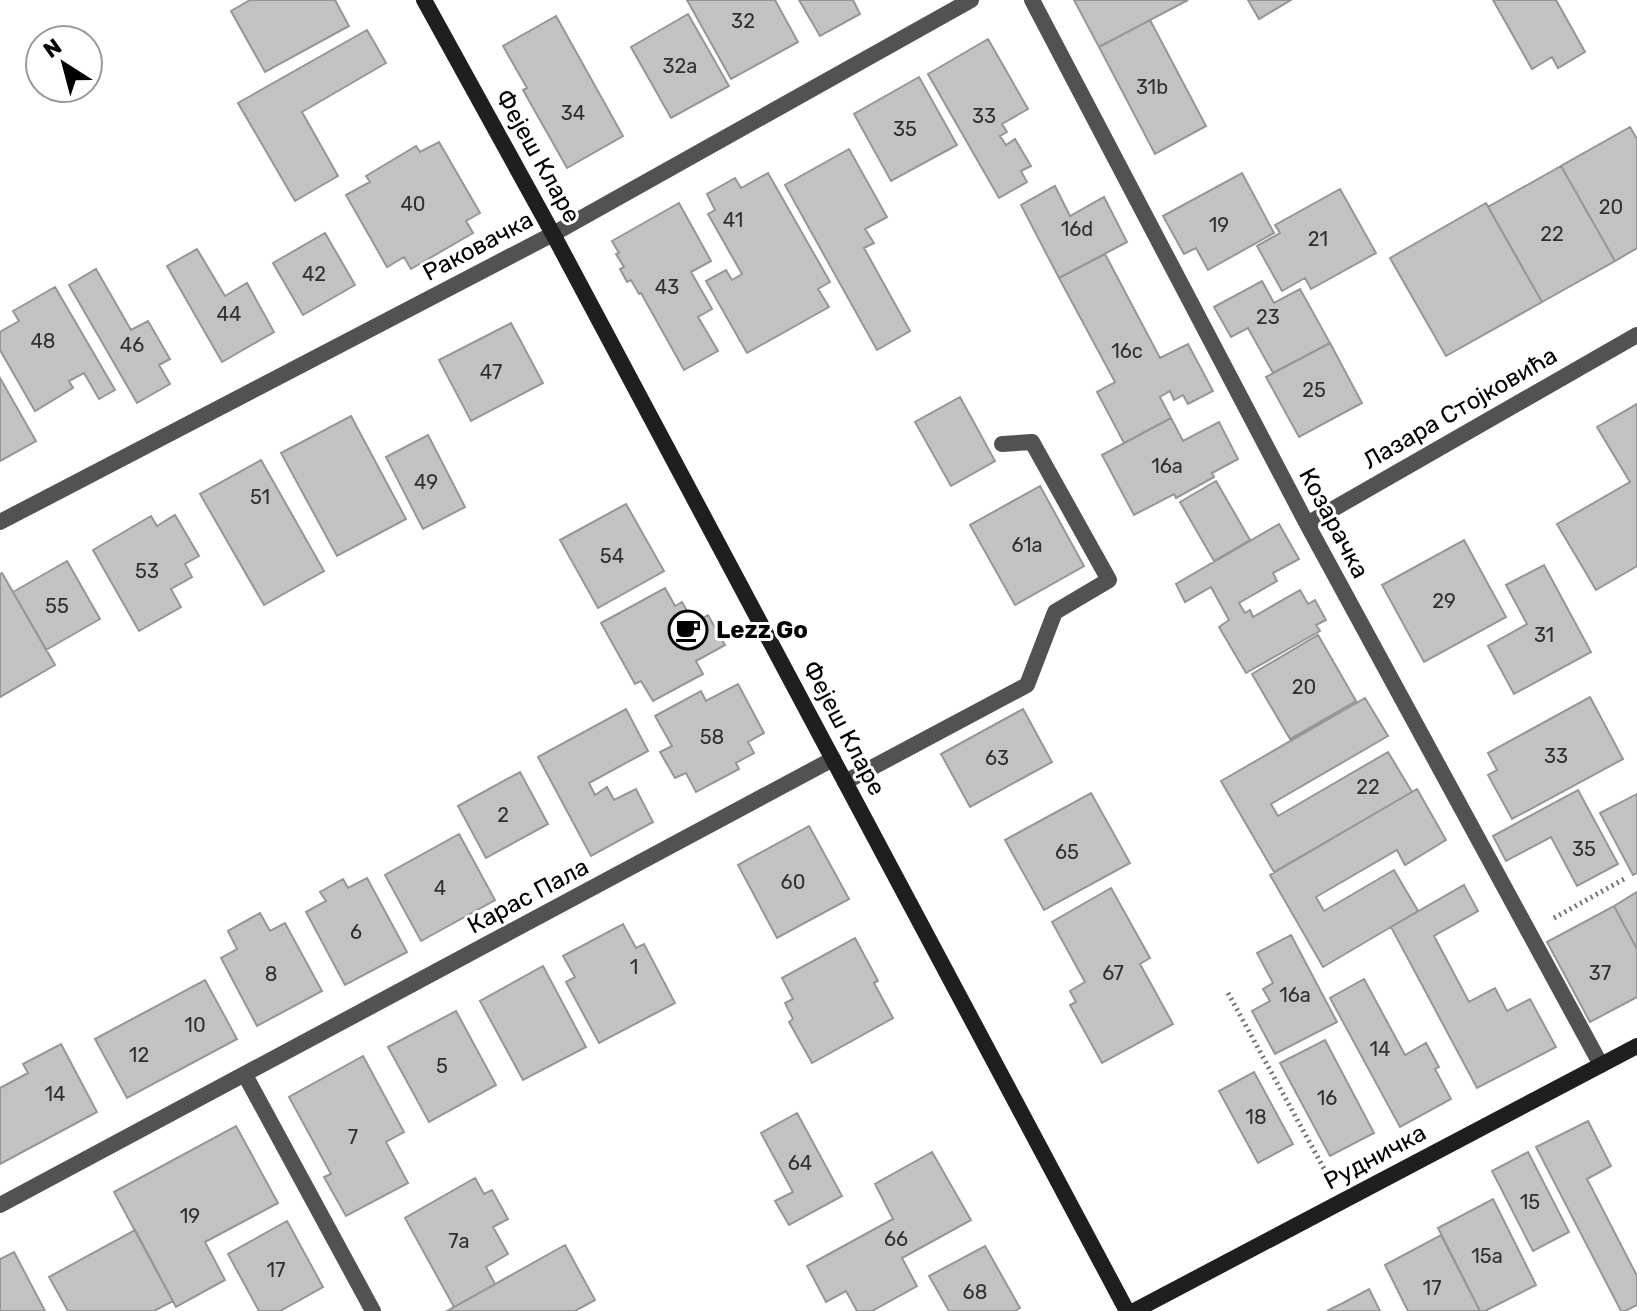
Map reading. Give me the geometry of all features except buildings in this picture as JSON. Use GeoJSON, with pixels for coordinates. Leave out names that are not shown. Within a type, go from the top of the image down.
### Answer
{"type":"FeatureCollection","features":[{"type":"Feature","properties":{"kind":"street","name":"Фејеш Кларе"},"geometry":{"type":"LineString","coordinates":[[424,0],[553,234],[1127,1311]]}},
{"type":"Feature","properties":{"kind":"street","name":"Раковачка"},"geometry":{"type":"LineString","coordinates":[[0,522],[553,234],[971,0]]}},
{"type":"Feature","properties":{"kind":"street","name":"Козарачка"},"geometry":{"type":"LineString","coordinates":[[1032,0],[1307,524],[1601,1065]]}},
{"type":"Feature","properties":{"kind":"street","name":"Лазара Стојковића"},"geometry":{"type":"LineString","coordinates":[[1307,524],[1637,335]]}},
{"type":"Feature","properties":{"kind":"street"},"geometry":{"type":"LineString","coordinates":[[845,782],[1027,685],[1055,612],[1109,580],[1032,442],[1002,444]]}},
{"type":"Feature","properties":{"kind":"street","name":"Карас Пала"},"geometry":{"type":"LineString","coordinates":[[0,1205],[833,759]]}},
{"type":"Feature","properties":{"kind":"street","name":"Рудничка"},"geometry":{"type":"LineString","coordinates":[[1134,1311],[1637,1046]]}},
{"type":"Feature","properties":{"kind":"street"},"geometry":{"type":"LineString","coordinates":[[245,1075],[373,1311]]}},
{"type":"Feature","properties":{"kind":"path"},"geometry":{"type":"LineString","coordinates":[[1529,932],[1624,879]]}},
{"type":"Feature","properties":{"kind":"path"},"geometry":{"type":"LineString","coordinates":[[1228,993],[1342,1202]]}},
{"type":"Feature","properties":{"kind":"place","name":"Lezz Go"},"geometry":{"type":"Point","coordinates":[688,630]}}]}
